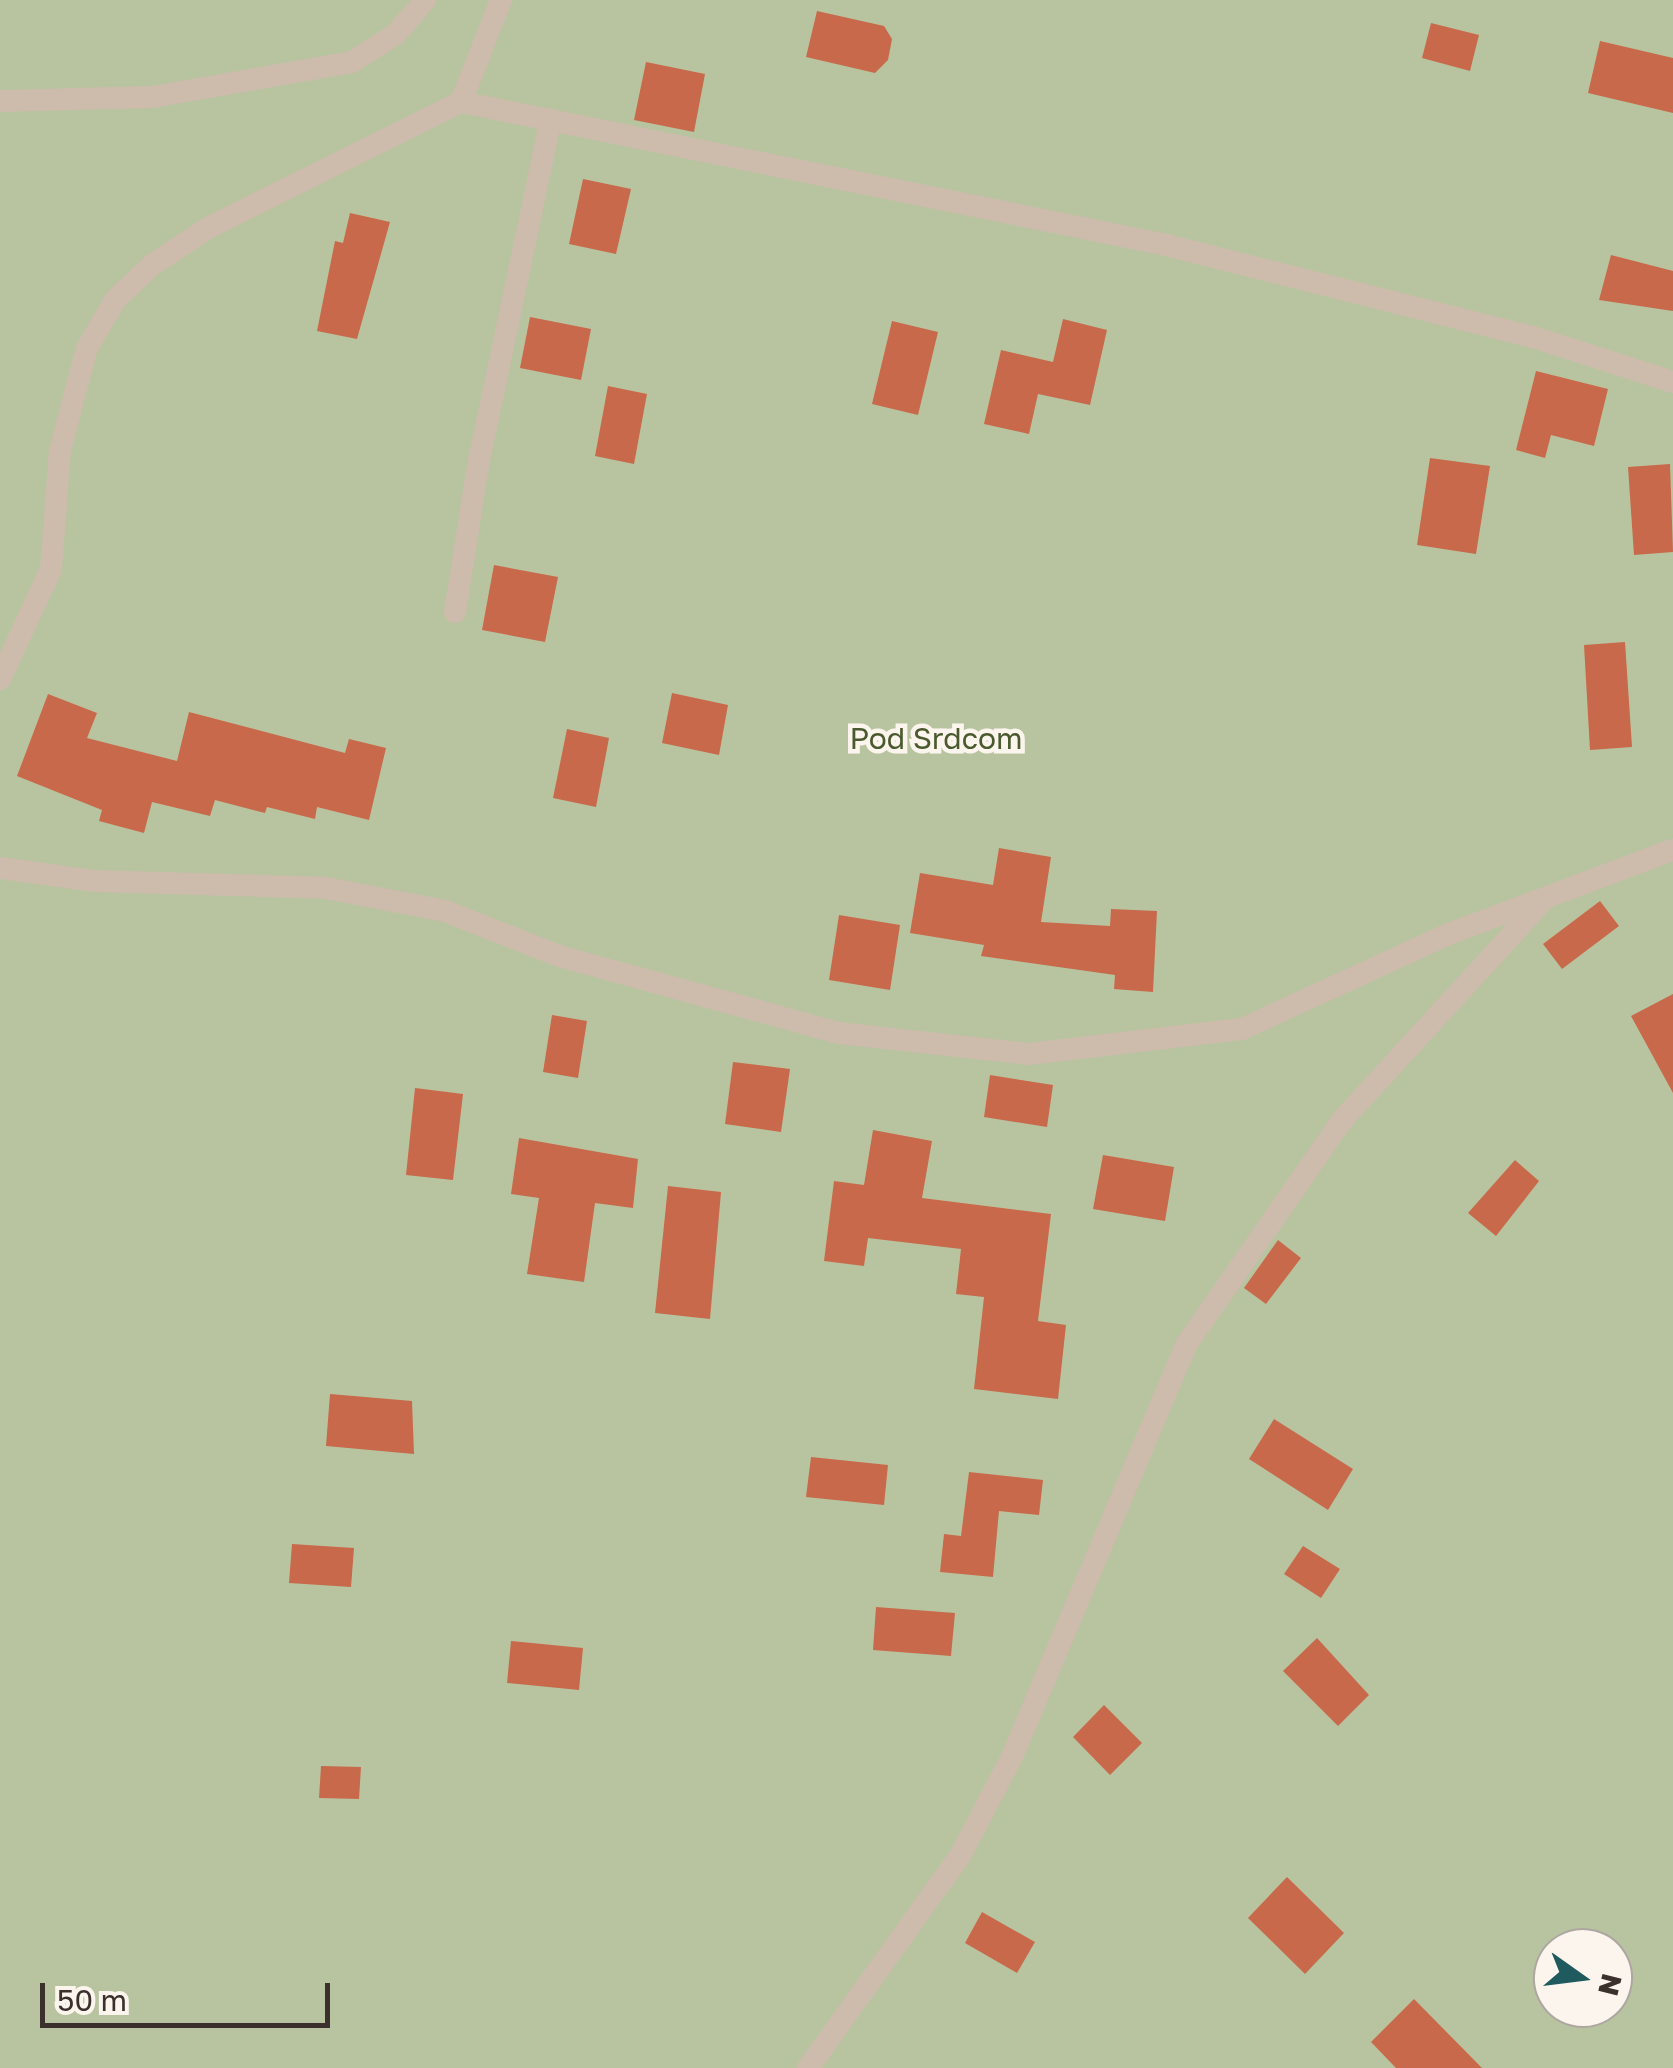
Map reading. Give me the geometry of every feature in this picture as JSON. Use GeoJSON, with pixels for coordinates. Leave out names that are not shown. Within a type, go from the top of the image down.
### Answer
{"type":"FeatureCollection","features":[{"type":"Feature","properties":{"kind":"lane"},"geometry":{"type":"LineString","coordinates":[[0,101],[152,96],[352,62],[396,34],[425,0]]}},
{"type":"Feature","properties":{"kind":"lane"},"geometry":{"type":"LineString","coordinates":[[461,102],[502,0]]}},
{"type":"Feature","properties":{"kind":"lane"},"geometry":{"type":"LineString","coordinates":[[0,679],[51,569],[60,450],[87,348],[115,300],[152,264],[208,228],[461,102],[1162,244],[1533,337],[1673,382]]}},
{"type":"Feature","properties":{"kind":"lane"},"geometry":{"type":"LineString","coordinates":[[455,612],[478,465],[551,120]]}},
{"type":"Feature","properties":{"kind":"lane"},"geometry":{"type":"LineString","coordinates":[[0,868],[95,881],[326,888],[445,911],[559,956],[839,1033],[1029,1054],[1242,1030],[1449,934],[1673,850]]}},
{"type":"Feature","properties":{"kind":"lane"},"geometry":{"type":"LineString","coordinates":[[808,2068],[961,1854],[1012,1756],[1186,1345],[1344,1118],[1542,902]]}},
{"type":"Feature","properties":{"kind":"green space","name":"Pod Srdcom"},"geometry":{"type":"Polygon","coordinates":[[[0,0],[1673,0],[1673,2068],[0,2068],[0,0]]]}},
{"type":"Feature","properties":{"kind":"building"},"geometry":{"type":"Polygon","coordinates":[[[817,11],[884,26],[892,39],[888,60],[875,73],[806,57],[817,11]]]}},
{"type":"Feature","properties":{"kind":"building"},"geometry":{"type":"Polygon","coordinates":[[[1431,23],[1479,35],[1470,71],[1422,58],[1431,23]]]}},
{"type":"Feature","properties":{"kind":"building"},"geometry":{"type":"Polygon","coordinates":[[[1600,41],[1673,58],[1673,113],[1588,93],[1600,41]]]}},
{"type":"Feature","properties":{"kind":"building"},"geometry":{"type":"Polygon","coordinates":[[[646,62],[705,74],[694,132],[634,120],[646,62]]]}},
{"type":"Feature","properties":{"kind":"building"},"geometry":{"type":"Polygon","coordinates":[[[583,179],[631,189],[616,254],[569,244],[583,179]]]}},
{"type":"Feature","properties":{"kind":"building"},"geometry":{"type":"Polygon","coordinates":[[[350,213],[390,222],[357,339],[317,331],[335,241],[343,243],[350,213]]]}},
{"type":"Feature","properties":{"kind":"building"},"geometry":{"type":"Polygon","coordinates":[[[1611,255],[1673,271],[1673,311],[1599,300],[1611,255]]]}},
{"type":"Feature","properties":{"kind":"building"},"geometry":{"type":"Polygon","coordinates":[[[530,317],[591,329],[581,380],[520,368],[530,317]]]}},
{"type":"Feature","properties":{"kind":"building"},"geometry":{"type":"Polygon","coordinates":[[[1063,319],[1107,330],[1090,405],[1038,394],[1029,434],[984,424],[1001,350],[1053,362],[1063,319]]]}},
{"type":"Feature","properties":{"kind":"building"},"geometry":{"type":"Polygon","coordinates":[[[892,321],[938,332],[918,415],[872,404],[892,321]]]}},
{"type":"Feature","properties":{"kind":"building"},"geometry":{"type":"Polygon","coordinates":[[[1536,371],[1608,389],[1594,446],[1551,435],[1545,458],[1516,450],[1536,371]]]}},
{"type":"Feature","properties":{"kind":"building"},"geometry":{"type":"Polygon","coordinates":[[[608,386],[647,394],[634,464],[595,456],[608,386]]]}},
{"type":"Feature","properties":{"kind":"building"},"geometry":{"type":"Polygon","coordinates":[[[1430,458],[1490,466],[1476,554],[1417,545],[1430,458]]]}},
{"type":"Feature","properties":{"kind":"building"},"geometry":{"type":"Polygon","coordinates":[[[1670,464],[1673,552],[1634,555],[1628,467],[1670,464]]]}},
{"type":"Feature","properties":{"kind":"building"},"geometry":{"type":"Polygon","coordinates":[[[494,565],[558,577],[545,642],[482,630],[494,565]]]}},
{"type":"Feature","properties":{"kind":"building"},"geometry":{"type":"Polygon","coordinates":[[[1625,642],[1632,747],[1590,750],[1584,645],[1625,642]]]}},
{"type":"Feature","properties":{"kind":"building"},"geometry":{"type":"Polygon","coordinates":[[[672,693],[728,705],[719,755],[662,743],[672,693]]]}},
{"type":"Feature","properties":{"kind":"building"},"geometry":{"type":"Polygon","coordinates":[[[48,694],[97,713],[87,738],[177,761],[189,712],[345,753],[349,739],[386,748],[369,820],[317,807],[315,819],[267,807],[265,813],[215,800],[210,816],[152,802],[144,833],[99,821],[102,810],[17,776],[48,694]]]}},
{"type":"Feature","properties":{"kind":"building"},"geometry":{"type":"Polygon","coordinates":[[[567,729],[609,738],[596,807],[553,798],[567,729]]]}},
{"type":"Feature","properties":{"kind":"building"},"geometry":{"type":"Polygon","coordinates":[[[999,848],[1051,857],[1041,922],[1110,926],[1111,909],[1157,911],[1153,992],[1114,989],[1115,975],[981,956],[984,945],[910,933],[920,873],[993,885],[999,848]]]}},
{"type":"Feature","properties":{"kind":"building"},"geometry":{"type":"Polygon","coordinates":[[[1600,901],[1619,926],[1562,969],[1543,944],[1600,901]]]}},
{"type":"Feature","properties":{"kind":"building"},"geometry":{"type":"Polygon","coordinates":[[[839,915],[900,925],[890,990],[829,980],[839,915]]]}},
{"type":"Feature","properties":{"kind":"building"},"geometry":{"type":"Polygon","coordinates":[[[1673,994],[1673,1093],[1631,1016],[1673,994]]]}},
{"type":"Feature","properties":{"kind":"building"},"geometry":{"type":"Polygon","coordinates":[[[552,1015],[587,1021],[578,1078],[543,1072],[552,1015]]]}},
{"type":"Feature","properties":{"kind":"building"},"geometry":{"type":"Polygon","coordinates":[[[733,1062],[790,1069],[781,1132],[725,1124],[733,1062]]]}},
{"type":"Feature","properties":{"kind":"building"},"geometry":{"type":"Polygon","coordinates":[[[990,1075],[1053,1085],[1047,1127],[984,1117],[990,1075]]]}},
{"type":"Feature","properties":{"kind":"building"},"geometry":{"type":"Polygon","coordinates":[[[415,1088],[463,1094],[453,1180],[406,1175],[415,1088]]]}},
{"type":"Feature","properties":{"kind":"building"},"geometry":{"type":"Polygon","coordinates":[[[873,1130],[932,1141],[922,1198],[1051,1214],[1038,1321],[1066,1325],[1058,1399],[974,1389],[984,1297],[956,1294],[961,1249],[868,1238],[864,1266],[824,1261],[834,1181],[864,1185],[873,1130]]]}},
{"type":"Feature","properties":{"kind":"building"},"geometry":{"type":"Polygon","coordinates":[[[519,1138],[638,1159],[633,1208],[595,1203],[584,1282],[527,1274],[539,1198],[511,1194],[519,1138]]]}},
{"type":"Feature","properties":{"kind":"building"},"geometry":{"type":"Polygon","coordinates":[[[1103,1155],[1174,1167],[1165,1221],[1093,1209],[1103,1155]]]}},
{"type":"Feature","properties":{"kind":"building"},"geometry":{"type":"Polygon","coordinates":[[[1515,1160],[1539,1181],[1496,1236],[1468,1213],[1515,1160]]]}},
{"type":"Feature","properties":{"kind":"building"},"geometry":{"type":"Polygon","coordinates":[[[668,1186],[721,1192],[710,1319],[655,1313],[668,1186]]]}},
{"type":"Feature","properties":{"kind":"building"},"geometry":{"type":"Polygon","coordinates":[[[1278,1240],[1301,1258],[1266,1304],[1244,1288],[1278,1240]]]}},
{"type":"Feature","properties":{"kind":"building"},"geometry":{"type":"Polygon","coordinates":[[[330,1394],[412,1401],[414,1454],[326,1446],[330,1394]]]}},
{"type":"Feature","properties":{"kind":"building"},"geometry":{"type":"Polygon","coordinates":[[[1274,1419],[1353,1469],[1328,1510],[1249,1459],[1274,1419]]]}},
{"type":"Feature","properties":{"kind":"building"},"geometry":{"type":"Polygon","coordinates":[[[811,1457],[888,1465],[884,1505],[806,1497],[811,1457]]]}},
{"type":"Feature","properties":{"kind":"building"},"geometry":{"type":"Polygon","coordinates":[[[969,1472],[1043,1480],[1039,1515],[999,1511],[993,1577],[940,1572],[944,1534],[961,1536],[969,1472]]]}},
{"type":"Feature","properties":{"kind":"building"},"geometry":{"type":"Polygon","coordinates":[[[292,1544],[354,1548],[351,1587],[289,1583],[292,1544]]]}},
{"type":"Feature","properties":{"kind":"building"},"geometry":{"type":"Polygon","coordinates":[[[1303,1546],[1340,1569],[1321,1598],[1284,1574],[1303,1546]]]}},
{"type":"Feature","properties":{"kind":"building"},"geometry":{"type":"Polygon","coordinates":[[[876,1607],[955,1613],[951,1656],[873,1650],[876,1607]]]}},
{"type":"Feature","properties":{"kind":"building"},"geometry":{"type":"Polygon","coordinates":[[[1317,1638],[1369,1695],[1338,1726],[1283,1671],[1317,1638]]]}},
{"type":"Feature","properties":{"kind":"building"},"geometry":{"type":"Polygon","coordinates":[[[511,1641],[583,1648],[579,1690],[507,1683],[511,1641]]]}},
{"type":"Feature","properties":{"kind":"building"},"geometry":{"type":"Polygon","coordinates":[[[1104,1705],[1142,1743],[1110,1775],[1073,1737],[1104,1705]]]}},
{"type":"Feature","properties":{"kind":"building"},"geometry":{"type":"Polygon","coordinates":[[[321,1766],[361,1767],[359,1799],[319,1798],[321,1766]]]}},
{"type":"Feature","properties":{"kind":"building"},"geometry":{"type":"Polygon","coordinates":[[[1287,1877],[1344,1933],[1305,1974],[1248,1918],[1287,1877]]]}},
{"type":"Feature","properties":{"kind":"building"},"geometry":{"type":"Polygon","coordinates":[[[982,1912],[1035,1942],[1017,1973],[965,1943],[982,1912]]]}},
{"type":"Feature","properties":{"kind":"building"},"geometry":{"type":"Polygon","coordinates":[[[1414,1999],[1482,2068],[1396,2068],[1371,2042],[1414,1999]]]}}]}
